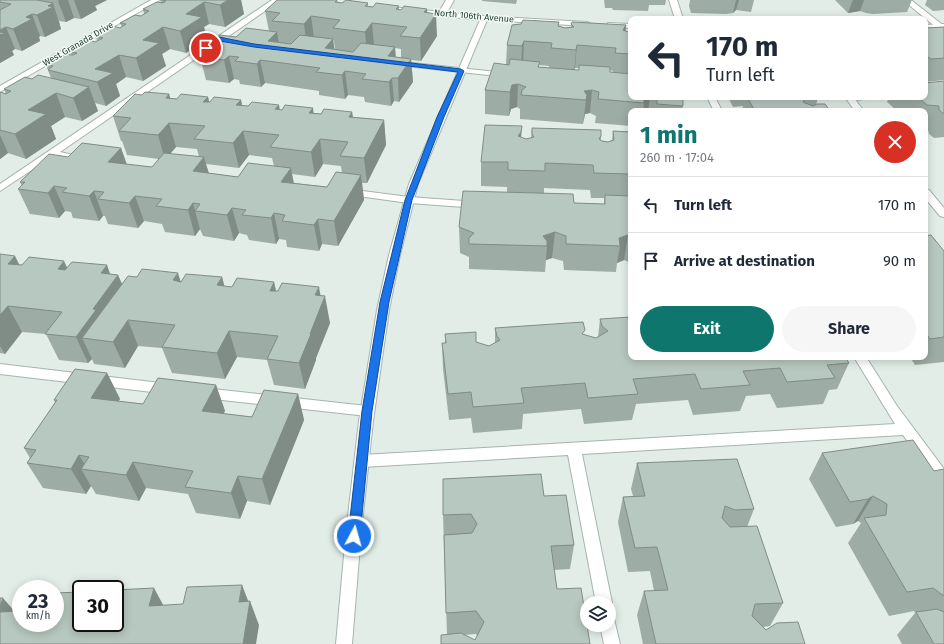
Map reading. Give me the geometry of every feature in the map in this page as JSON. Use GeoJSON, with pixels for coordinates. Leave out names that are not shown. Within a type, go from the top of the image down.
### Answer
{"type":"FeatureCollection","features":[{"type":"Feature","properties":{"kind":"street","name":"West Granada Drive"},"geometry":{"type":"LineString","coordinates":[[0,89],[156,0]]}},
{"type":"Feature","properties":{"kind":"street"},"geometry":{"type":"LineString","coordinates":[[0,188],[277,0]]}},
{"type":"Feature","properties":{"kind":"street"},"geometry":{"type":"LineString","coordinates":[[442,14],[450,0]]}},
{"type":"Feature","properties":{"kind":"street"},"geometry":{"type":"LineString","coordinates":[[674,0],[678,16]]}},
{"type":"Feature","properties":{"kind":"street"},"geometry":{"type":"LineString","coordinates":[[907,0],[942,26]]}},
{"type":"Feature","properties":{"kind":"street","name":"North 106th Avenue"},"geometry":{"type":"LineString","coordinates":[[379,8],[484,18],[628,26]]}},
{"type":"Feature","properties":{"kind":"street"},"geometry":{"type":"LineString","coordinates":[[344,644],[350,567],[367,411],[385,302],[409,200],[440,117],[484,18]]}},
{"type":"Feature","properties":{"kind":"street"},"geometry":{"type":"LineString","coordinates":[[928,27],[942,26]]}},
{"type":"Feature","properties":{"kind":"street"},"geometry":{"type":"LineString","coordinates":[[219,39],[233,42]]}},
{"type":"Feature","properties":{"kind":"street"},"geometry":{"type":"LineString","coordinates":[[389,62],[461,71],[512,75]]}},
{"type":"Feature","properties":{"kind":"street"},"geometry":{"type":"LineString","coordinates":[[851,100],[857,108]]}},
{"type":"Feature","properties":{"kind":"street"},"geometry":{"type":"LineString","coordinates":[[52,153],[94,161]]}},
{"type":"Feature","properties":{"kind":"street"},"geometry":{"type":"LineString","coordinates":[[338,191],[409,200],[486,205]]}},
{"type":"Feature","properties":{"kind":"street"},"geometry":{"type":"LineString","coordinates":[[928,195],[944,214]]}},
{"type":"Feature","properties":{"kind":"street"},"geometry":{"type":"LineString","coordinates":[[862,360],[892,410],[944,480]]}},
{"type":"Feature","properties":{"kind":"street"},"geometry":{"type":"LineString","coordinates":[[0,369],[367,411]]}},
{"type":"Feature","properties":{"kind":"street"},"geometry":{"type":"LineString","coordinates":[[362,461],[906,430]]}},
{"type":"Feature","properties":{"kind":"street"},"geometry":{"type":"LineString","coordinates":[[574,449],[603,596]]}},
{"type":"Feature","properties":{"kind":"street"},"geometry":{"type":"LineString","coordinates":[[609,632],[612,644]]}},
{"type":"Feature","properties":{"kind":"building"},"geometry":{"type":"Polygon","coordinates":[[[0,0],[37,0],[53,3],[48,6],[53,7],[37,15],[32,14],[26,17],[32,19],[13,29],[6,27],[0,30],[0,10],[11,4],[0,2],[0,0]]]}},
{"type":"Feature","properties":{"kind":"building"},"geometry":{"type":"Polygon","coordinates":[[[162,0],[228,0],[220,5],[204,2],[186,14],[202,17],[180,31],[163,27],[143,40],[159,43],[136,58],[119,55],[95,69],[113,73],[97,82],[48,70],[53,66],[46,65],[65,54],[73,55],[77,53],[70,51],[89,40],[95,42],[103,38],[96,36],[113,26],[120,28],[126,24],[120,23],[135,15],[141,16],[149,11],[143,9],[157,2],[163,3],[166,1],[162,0]]]}},
{"type":"Feature","properties":{"kind":"building"},"geometry":{"type":"Polygon","coordinates":[[[277,0],[337,0],[335,2],[342,3],[346,0],[368,3],[365,6],[373,7],[376,3],[399,6],[396,9],[401,10],[404,6],[427,9],[424,12],[436,14],[420,38],[400,36],[407,27],[372,23],[365,32],[333,28],[340,20],[311,16],[304,24],[272,21],[280,13],[265,11],[277,0]]]}},
{"type":"Feature","properties":{"kind":"building"},"geometry":{"type":"Polygon","coordinates":[[[523,20],[559,22],[558,26],[565,28],[574,27],[571,24],[572,22],[626,25],[623,30],[628,32],[628,54],[615,53],[616,48],[577,45],[576,50],[551,48],[552,43],[524,41],[522,46],[507,45],[512,25],[521,24],[523,20]]]}},
{"type":"Feature","properties":{"kind":"building"},"geometry":{"type":"Polygon","coordinates":[[[944,27],[944,58],[931,59],[928,57],[928,28],[944,27]]]}},
{"type":"Feature","properties":{"kind":"building"},"geometry":{"type":"Polygon","coordinates":[[[246,28],[277,32],[268,41],[291,44],[300,35],[333,39],[325,48],[353,52],[361,43],[395,47],[388,56],[411,59],[398,78],[392,78],[389,82],[362,79],[366,74],[345,71],[342,75],[316,72],[320,68],[260,60],[257,64],[235,61],[239,57],[229,56],[224,60],[200,57],[205,53],[201,52],[220,35],[236,37],[246,28]]]}},
{"type":"Feature","properties":{"kind":"building"},"geometry":{"type":"Polygon","coordinates":[[[510,59],[540,62],[538,67],[579,70],[579,65],[610,67],[610,72],[628,74],[628,100],[644,100],[644,103],[598,99],[599,92],[592,90],[584,91],[587,95],[586,100],[521,95],[522,90],[526,87],[518,84],[512,85],[510,92],[485,90],[494,63],[509,65],[510,59]]]}},
{"type":"Feature","properties":{"kind":"building"},"geometry":{"type":"Polygon","coordinates":[[[38,75],[89,87],[73,98],[56,93],[28,110],[46,114],[15,134],[0,130],[0,92],[6,94],[11,91],[4,89],[25,77],[32,79],[38,75]]]}},
{"type":"Feature","properties":{"kind":"building"},"geometry":{"type":"Polygon","coordinates":[[[944,81],[944,114],[939,110],[939,106],[927,105],[921,100],[928,100],[928,83],[944,81]]]}},
{"type":"Feature","properties":{"kind":"building"},"geometry":{"type":"Polygon","coordinates":[[[145,92],[169,94],[166,98],[177,99],[181,94],[208,97],[203,102],[210,102],[214,97],[241,100],[236,105],[248,106],[252,102],[279,105],[275,109],[282,110],[285,105],[313,108],[309,113],[321,114],[324,109],[352,112],[349,117],[384,120],[364,158],[340,156],[348,142],[320,139],[311,152],[270,147],[279,135],[243,131],[233,143],[194,139],[205,126],[169,123],[158,135],[119,131],[131,118],[113,116],[135,94],[142,95],[145,92]]]}},
{"type":"Feature","properties":{"kind":"building"},"geometry":{"type":"Polygon","coordinates":[[[657,100],[683,100],[683,106],[657,104],[657,100]]]}},
{"type":"Feature","properties":{"kind":"building"},"geometry":{"type":"Polygon","coordinates":[[[749,100],[804,100],[803,102],[813,106],[817,104],[825,104],[828,108],[753,108],[749,100]]]}},
{"type":"Feature","properties":{"kind":"building"},"geometry":{"type":"Polygon","coordinates":[[[485,125],[522,126],[521,132],[518,136],[526,139],[534,137],[532,134],[532,128],[601,130],[601,136],[599,139],[608,142],[614,140],[613,131],[628,132],[628,174],[594,173],[593,165],[545,163],[545,171],[508,170],[508,162],[481,162],[485,125]]]}},
{"type":"Feature","properties":{"kind":"building"},"geometry":{"type":"Polygon","coordinates":[[[82,143],[121,148],[108,162],[152,167],[164,153],[204,157],[193,171],[238,177],[248,163],[291,168],[281,182],[327,187],[336,172],[361,175],[334,221],[318,219],[314,225],[282,221],[285,215],[274,213],[271,218],[242,215],[246,210],[232,208],[227,215],[195,211],[200,204],[193,203],[188,210],[156,206],[162,199],[135,196],[129,203],[98,199],[104,192],[94,191],[89,196],[62,192],[67,188],[54,186],[48,193],[18,189],[25,182],[20,182],[49,154],[68,157],[82,143]]]}},
{"type":"Feature","properties":{"kind":"building"},"geometry":{"type":"Polygon","coordinates":[[[463,191],[573,194],[574,203],[605,204],[605,195],[628,196],[628,235],[619,238],[620,246],[566,244],[566,236],[555,232],[543,236],[547,241],[547,246],[469,244],[469,238],[474,233],[459,227],[463,191]]]}},
{"type":"Feature","properties":{"kind":"building"},"geometry":{"type":"Polygon","coordinates":[[[931,235],[944,251],[944,337],[930,339],[928,336],[928,236],[931,235]]]}},
{"type":"Feature","properties":{"kind":"building"},"geometry":{"type":"Polygon","coordinates":[[[0,254],[15,256],[8,264],[22,265],[29,257],[64,261],[58,269],[65,270],[72,262],[107,265],[101,273],[118,275],[93,309],[96,310],[76,337],[45,334],[62,312],[8,306],[0,315],[0,254]]]}},
{"type":"Feature","properties":{"kind":"building"},"geometry":{"type":"Polygon","coordinates":[[[142,269],[178,273],[173,280],[181,282],[186,274],[222,277],[217,285],[232,287],[237,278],[274,282],[270,291],[278,291],[282,283],[319,287],[315,295],[325,296],[299,363],[267,359],[278,336],[229,331],[217,353],[162,347],[175,325],[128,320],[113,342],[82,338],[128,276],[137,277],[142,269]]]}},
{"type":"Feature","properties":{"kind":"building"},"geometry":{"type":"Polygon","coordinates":[[[628,317],[628,360],[847,360],[849,363],[827,365],[835,378],[787,382],[780,368],[743,371],[750,385],[701,389],[695,374],[633,379],[638,394],[588,398],[585,383],[521,388],[524,403],[473,407],[471,392],[448,394],[442,343],[446,343],[445,334],[476,332],[476,342],[489,346],[500,340],[497,336],[495,328],[583,322],[585,330],[582,334],[596,338],[608,331],[602,326],[600,319],[628,317]]]}},
{"type":"Feature","properties":{"kind":"building"},"geometry":{"type":"Polygon","coordinates":[[[75,369],[107,373],[91,398],[143,404],[158,378],[216,385],[202,411],[252,417],[264,390],[298,394],[262,479],[238,476],[231,493],[185,487],[193,471],[133,462],[126,475],[81,469],[89,457],[79,455],[71,469],[27,463],[36,450],[24,448],[57,400],[54,400],[75,369]]]}},
{"type":"Feature","properties":{"kind":"building"},"geometry":{"type":"Polygon","coordinates":[[[913,440],[934,471],[944,469],[944,596],[933,588],[907,592],[864,518],[886,515],[887,504],[873,496],[868,499],[850,502],[822,453],[913,440]]]}},
{"type":"Feature","properties":{"kind":"building"},"geometry":{"type":"Polygon","coordinates":[[[737,459],[754,509],[735,510],[725,506],[722,518],[730,527],[757,526],[783,603],[755,604],[752,616],[766,630],[777,623],[798,622],[805,644],[656,644],[644,591],[668,590],[657,547],[635,548],[623,497],[645,496],[637,463],[737,459]]]}},
{"type":"Feature","properties":{"kind":"building"},"geometry":{"type":"Polygon","coordinates":[[[541,474],[544,496],[566,495],[574,545],[551,546],[557,589],[581,588],[582,596],[580,596],[580,632],[588,632],[590,644],[441,644],[441,635],[461,633],[475,640],[484,622],[476,611],[446,613],[444,535],[472,533],[477,524],[471,514],[443,515],[443,479],[541,474]]]}},
{"type":"Feature","properties":{"kind":"building"},"geometry":{"type":"Polygon","coordinates":[[[242,585],[239,602],[250,601],[243,644],[0,644],[0,612],[12,611],[12,632],[64,632],[64,593],[72,592],[72,632],[124,632],[124,590],[154,588],[149,606],[183,604],[187,587],[242,585]]]}},
{"type":"Feature","properties":{"kind":"building"},"geometry":{"type":"Polygon","coordinates":[[[0,598],[3,598],[0,606],[0,598]]]}},
{"type":"Feature","properties":{"kind":"building"},"geometry":{"type":"Polygon","coordinates":[[[937,609],[944,612],[944,644],[934,644],[916,612],[937,609]]]}},
{"type":"Feature","properties":{"kind":"route"},"geometry":{"type":"LineString","coordinates":[[206,48],[219,39],[254,45],[461,71],[440,117],[409,200],[385,302],[367,411],[354,536]]}}]}
